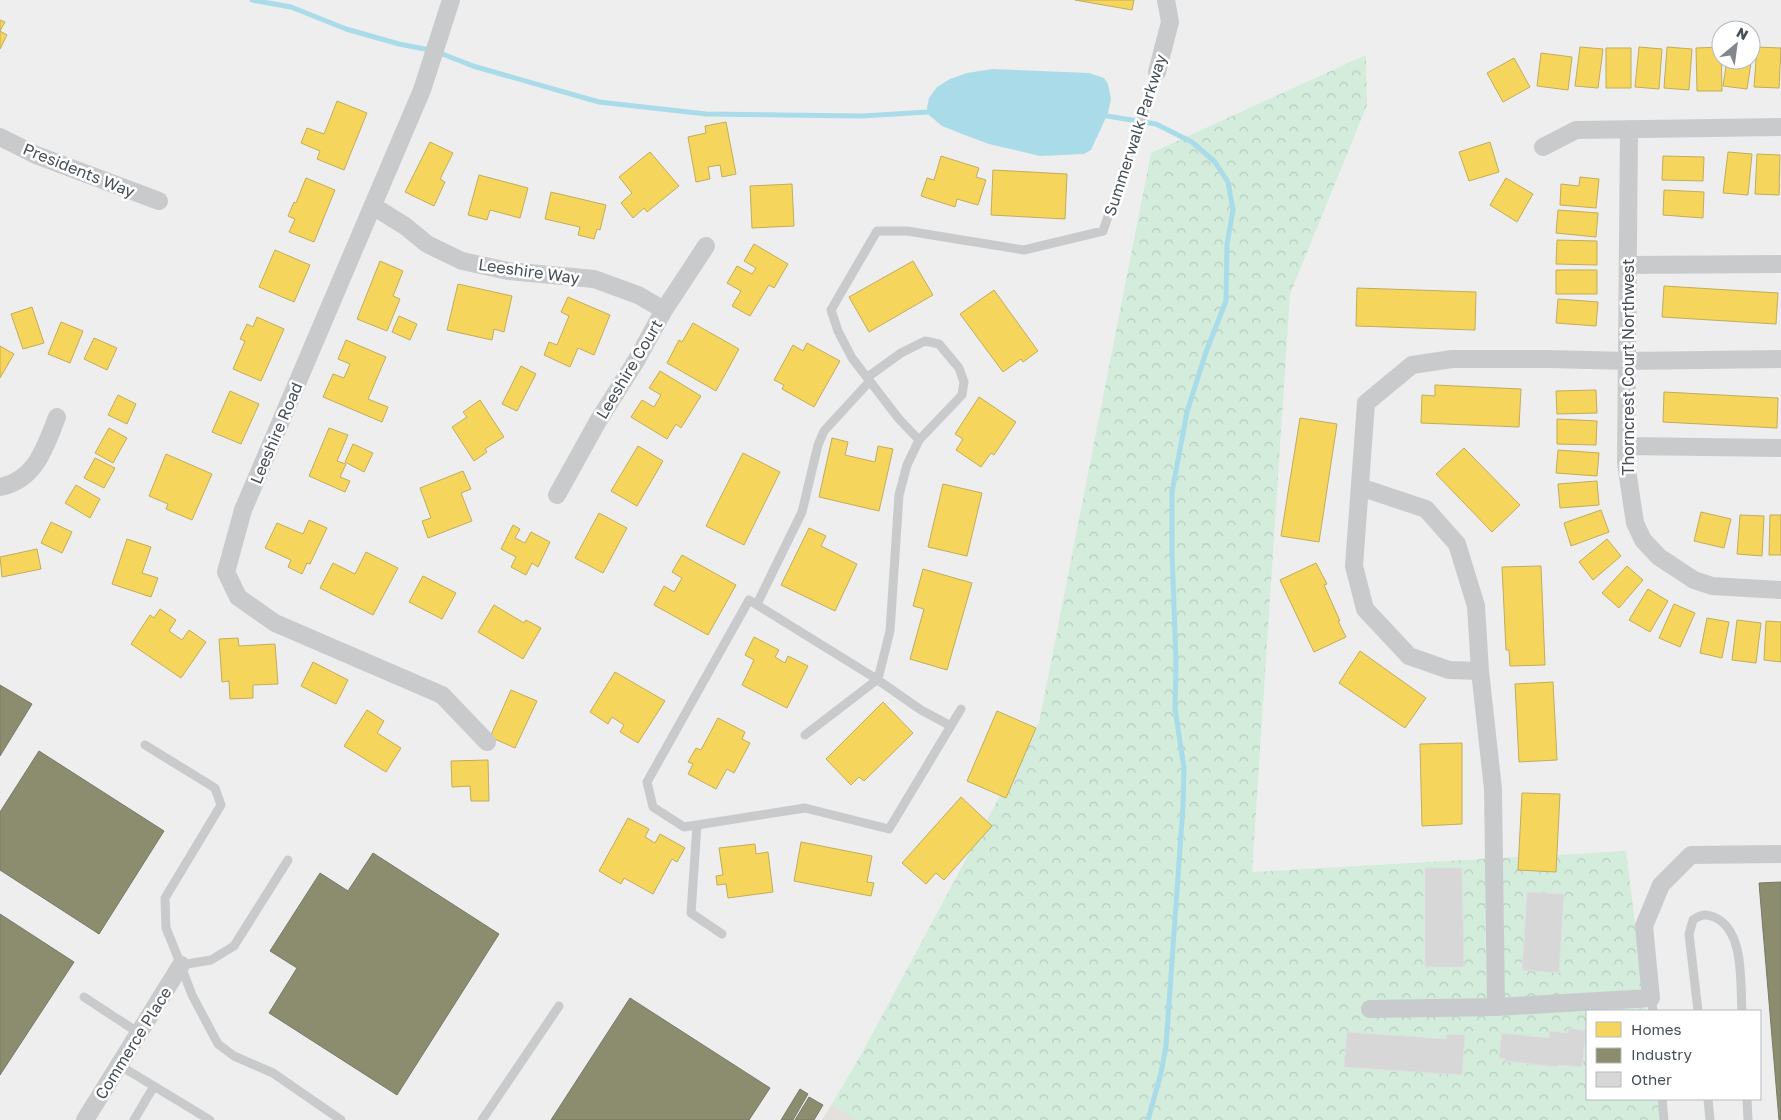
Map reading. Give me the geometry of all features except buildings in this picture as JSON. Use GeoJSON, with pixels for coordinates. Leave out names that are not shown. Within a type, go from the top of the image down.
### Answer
{"type":"FeatureCollection","features":[{"type":"Feature","properties":{"kind":"street","name":"Leeshire Road"},"geometry":{"type":"LineString","coordinates":[[451,0],[422,90],[244,510],[226,572],[238,597],[275,623],[442,695],[487,742]]}},
{"type":"Feature","properties":{"kind":"street","name":"Summerwalk Parkway"},"geometry":{"type":"LineString","coordinates":[[1157,72],[1170,22],[1166,0]]}},
{"type":"Feature","properties":{"kind":"street"},"geometry":{"type":"LineString","coordinates":[[1543,147],[1576,130],[1781,127]]}},
{"type":"Feature","properties":{"kind":"street","name":"Thorncrest Court Northwest"},"geometry":{"type":"LineString","coordinates":[[1629,129],[1626,462],[1635,523],[1642,540],[1659,557],[1694,580],[1712,586],[1781,590]]}},
{"type":"Feature","properties":{"kind":"street","name":"Presidents Way"},"geometry":{"type":"LineString","coordinates":[[0,137],[36,155],[159,201]]}},
{"type":"Feature","properties":{"kind":"street","name":"Leeshire Way"},"geometry":{"type":"LineString","coordinates":[[373,206],[405,226],[426,244],[462,261],[508,271],[594,280],[638,295],[664,310]]}},
{"type":"Feature","properties":{"kind":"street","name":"Leeshire Court"},"geometry":{"type":"LineString","coordinates":[[557,496],[598,421],[636,361],[664,310],[706,246]]}},
{"type":"Feature","properties":{"kind":"street"},"geometry":{"type":"LineString","coordinates":[[1628,265],[1781,264]]}},
{"type":"Feature","properties":{"kind":"street"},"geometry":{"type":"LineString","coordinates":[[1480,672],[1449,670],[1409,656],[1365,609],[1354,566],[1366,403],[1412,365],[1452,359],[1627,361],[1781,358]]}},
{"type":"Feature","properties":{"kind":"street"},"geometry":{"type":"LineString","coordinates":[[0,487],[26,476],[43,454],[56,417]]}},
{"type":"Feature","properties":{"kind":"street"},"geometry":{"type":"LineString","coordinates":[[1626,446],[1781,448]]}},
{"type":"Feature","properties":{"kind":"street"},"geometry":{"type":"LineString","coordinates":[[1360,487],[1426,509],[1457,544],[1476,606],[1480,672],[1493,789],[1496,1007]]}},
{"type":"Feature","properties":{"kind":"street"},"geometry":{"type":"LineString","coordinates":[[1370,1009],[1652,1005],[1644,926],[1661,885],[1690,855],[1781,854]]}},
{"type":"Feature","properties":{"kind":"street","name":"Commerce Place"},"geometry":{"type":"LineString","coordinates":[[85,1120],[181,965]]}},
{"type":"Feature","properties":{"kind":"lane","name":"Summerwalk Parkway"},"geometry":{"type":"LineString","coordinates":[[919,440],[852,358],[838,331],[831,310],[877,230],[907,231],[1024,250],[1103,232],[1157,72]]}},
{"type":"Feature","properties":{"kind":"lane"},"geometry":{"type":"LineString","coordinates":[[805,735],[878,679],[890,631],[899,495],[907,465],[919,440],[962,395],[964,382],[958,368],[939,344],[925,341],[901,353],[869,376],[869,380],[824,431],[818,445],[802,512],[753,602],[647,782],[653,807],[684,828],[805,808],[889,829],[961,709]]}},
{"type":"Feature","properties":{"kind":"lane"},"geometry":{"type":"LineString","coordinates":[[753,602],[878,679],[921,710],[951,726]]}},
{"type":"Feature","properties":{"kind":"lane"},"geometry":{"type":"LineString","coordinates":[[145,745],[215,788],[221,805],[165,898],[166,928],[192,995],[218,1044],[234,1056],[272,1073],[341,1120]]}},
{"type":"Feature","properties":{"kind":"lane"},"geometry":{"type":"LineString","coordinates":[[697,825],[691,913],[722,934]]}},
{"type":"Feature","properties":{"kind":"lane"},"geometry":{"type":"LineString","coordinates":[[181,965],[211,960],[234,946],[288,860]]}},
{"type":"Feature","properties":{"kind":"lane"},"geometry":{"type":"LineString","coordinates":[[1698,1010],[1689,934],[1692,920],[1700,915],[1710,915],[1722,920],[1732,932],[1738,955],[1742,1010]]}},
{"type":"Feature","properties":{"kind":"lane"},"geometry":{"type":"LineString","coordinates":[[84,997],[139,1033]]}},
{"type":"Feature","properties":{"kind":"lane"},"geometry":{"type":"LineString","coordinates":[[482,1120],[559,1006]]}},
{"type":"Feature","properties":{"kind":"lane"},"geometry":{"type":"LineString","coordinates":[[120,1065],[210,1120]]}},
{"type":"Feature","properties":{"kind":"lane"},"geometry":{"type":"LineString","coordinates":[[134,1120],[154,1086]]}},
{"type":"Feature","properties":{"kind":"lane"},"geometry":{"type":"LineString","coordinates":[[1662,1100],[1664,1120]]}},
{"type":"Feature","properties":{"kind":"lane"},"geometry":{"type":"LineString","coordinates":[[1708,1100],[1710,1120]]}},
{"type":"Feature","properties":{"kind":"lane"},"geometry":{"type":"LineString","coordinates":[[1747,1100],[1748,1120]]}},
{"type":"Feature","properties":{"kind":"shaded area"},"geometry":{"type":"Polygon","coordinates":[[[832,1104],[857,1120],[822,1120],[832,1104]]]}},
{"type":"Feature","properties":{"kind":"green space"},"geometry":{"type":"Polygon","coordinates":[[[1366,55],[1367,105],[1290,294],[1252,872],[1626,851],[1646,1010],[1586,1010],[1586,1100],[1657,1100],[1660,1120],[857,1120],[832,1104],[862,1053],[1039,723],[1151,153],[1366,55]]]}},
{"type":"Feature","properties":{"kind":"water"},"geometry":{"type":"Polygon","coordinates":[[[992,69],[1089,73],[1104,78],[1108,84],[1111,99],[1108,113],[1091,150],[1084,154],[1040,156],[989,144],[942,126],[929,115],[927,108],[929,98],[937,87],[950,79],[967,73],[992,69]]]}},
{"type":"Feature","properties":{"kind":"waterway"},"geometry":{"type":"LineString","coordinates":[[252,0],[291,7],[346,29],[399,44],[435,51],[473,66],[599,102],[706,114],[862,116],[928,112]]}},
{"type":"Feature","properties":{"kind":"waterway"},"geometry":{"type":"LineString","coordinates":[[1107,116],[1156,124],[1192,142],[1215,162],[1228,182],[1233,210],[1227,244],[1226,301],[1206,352],[1187,412],[1172,492],[1176,661],[1175,709],[1184,768],[1183,806],[1166,1046],[1161,1073],[1148,1120]]}}]}
